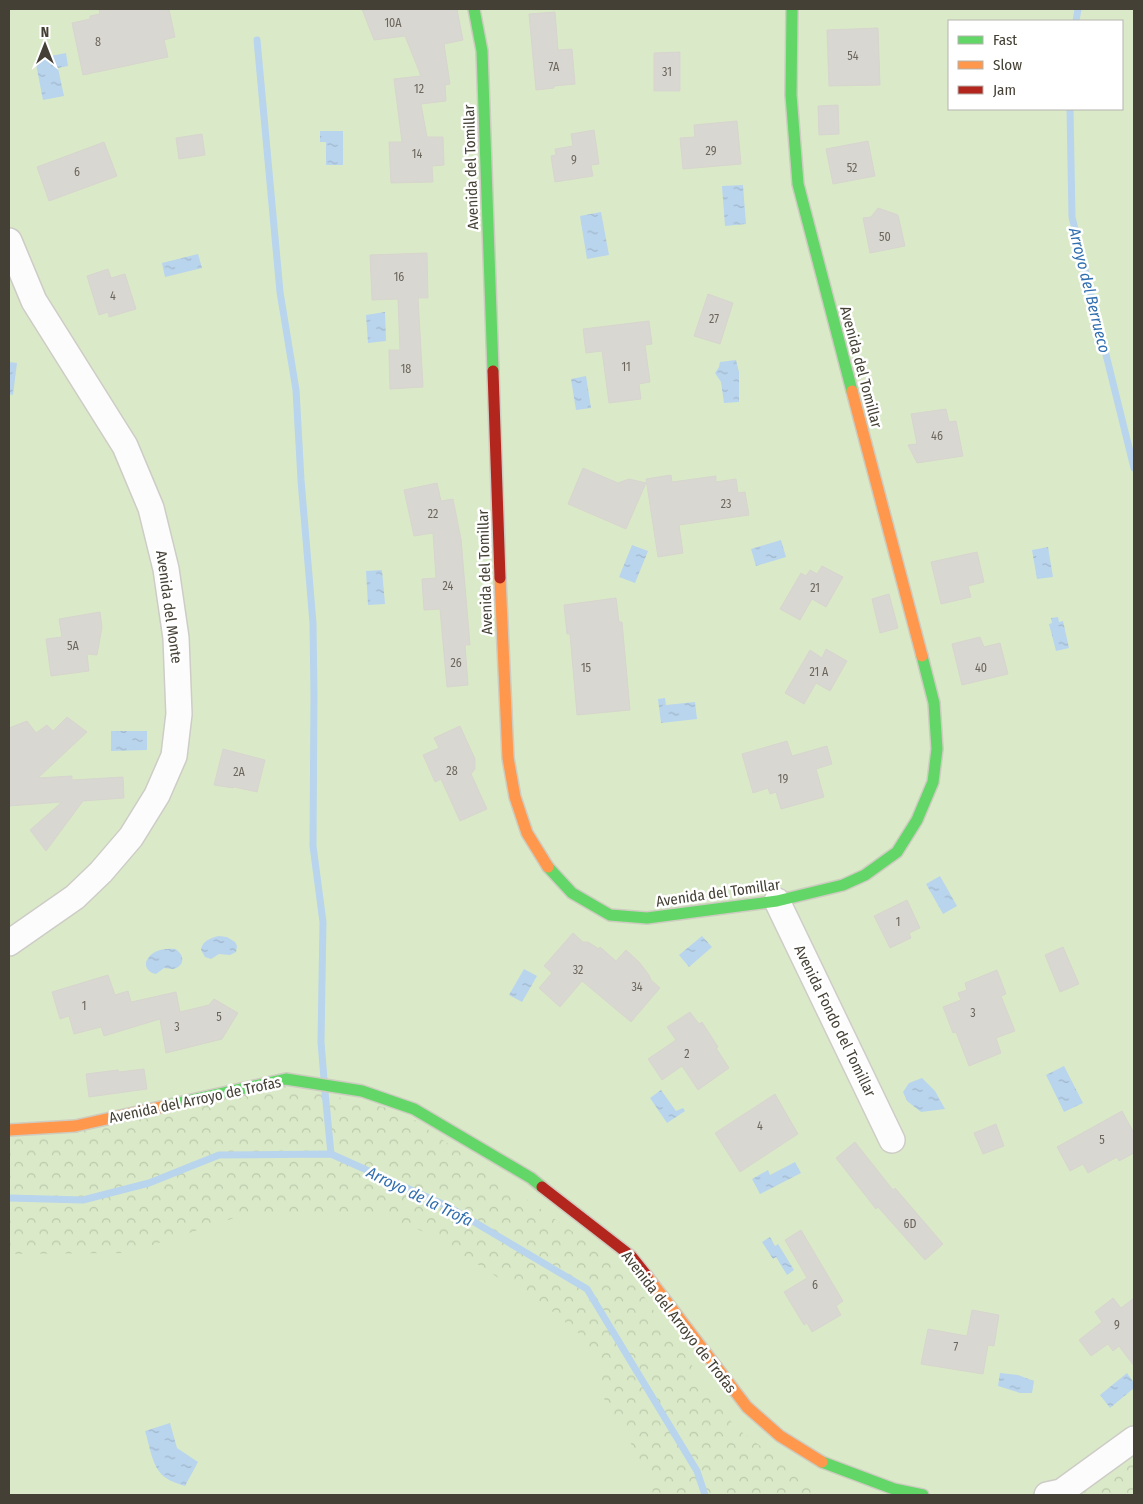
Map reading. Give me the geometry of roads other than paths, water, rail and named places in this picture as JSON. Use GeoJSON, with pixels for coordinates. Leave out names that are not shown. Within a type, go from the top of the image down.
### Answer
{"type":"FeatureCollection","features":[{"type":"Feature","properties":{"kind":"street","name":"Avenida del Tomillar"},"geometry":{"type":"LineString","coordinates":[[474,9],[482,51],[504,690],[508,758],[515,798],[527,833],[549,869],[572,893],[610,915],[647,918],[777,901],[842,885],[865,875],[897,852],[917,820],[933,782],[937,749],[934,703],[798,184],[791,95],[792,9]]}},
{"type":"Feature","properties":{"kind":"street","name":"Avenida del Monte"},"geometry":{"type":"LineString","coordinates":[[9,241],[34,301],[125,446],[151,508],[166,569],[176,638],[179,714],[174,756],[157,795],[131,837],[101,872],[75,897],[9,943]]}},
{"type":"Feature","properties":{"kind":"street","name":"Avenida Fondo del Tomillar"},"geometry":{"type":"LineString","coordinates":[[777,901],[892,1140]]}},
{"type":"Feature","properties":{"kind":"street","name":"Avenida del Arroyo de Trofas"},"geometry":{"type":"LineString","coordinates":[[9,1130],[75,1126],[286,1079],[362,1091],[414,1108],[531,1178],[631,1256],[747,1407],[780,1436],[825,1464],[894,1489],[923,1495]]}},
{"type":"Feature","properties":{"kind":"street"},"geometry":{"type":"LineString","coordinates":[[1046,1495],[1061,1492],[1134,1439]]}},
{"type":"Feature","properties":{"kind":"water"},"geometry":{"type":"Polygon","coordinates":[[[66,53],[68,66],[58,68],[64,96],[43,100],[35,59],[66,53]]]}},
{"type":"Feature","properties":{"kind":"water"},"geometry":{"type":"Polygon","coordinates":[[[320,131],[343,131],[343,165],[326,165],[326,142],[320,142],[320,131]]]}},
{"type":"Feature","properties":{"kind":"water"},"geometry":{"type":"Polygon","coordinates":[[[743,185],[746,224],[725,226],[722,186],[743,185]]]}},
{"type":"Feature","properties":{"kind":"water"},"geometry":{"type":"Polygon","coordinates":[[[601,212],[609,255],[587,259],[580,216],[601,212]]]}},
{"type":"Feature","properties":{"kind":"water"},"geometry":{"type":"Polygon","coordinates":[[[198,254],[202,268],[165,277],[162,263],[198,254]]]}},
{"type":"Feature","properties":{"kind":"water"},"geometry":{"type":"Polygon","coordinates":[[[385,312],[386,341],[368,343],[366,315],[385,312]]]}},
{"type":"Feature","properties":{"kind":"water"},"geometry":{"type":"Polygon","coordinates":[[[736,360],[739,372],[739,402],[724,403],[721,382],[715,373],[720,362],[736,360]]]}},
{"type":"Feature","properties":{"kind":"water"},"geometry":{"type":"Polygon","coordinates":[[[9,362],[17,363],[13,395],[9,394],[9,362]]]}},
{"type":"Feature","properties":{"kind":"water"},"geometry":{"type":"Polygon","coordinates":[[[586,376],[591,408],[576,410],[571,379],[586,376]]]}},
{"type":"Feature","properties":{"kind":"water"},"geometry":{"type":"Polygon","coordinates":[[[781,540],[786,557],[756,566],[751,549],[781,540]]]}},
{"type":"Feature","properties":{"kind":"water"},"geometry":{"type":"Polygon","coordinates":[[[632,545],[648,551],[635,583],[619,577],[632,545]]]}},
{"type":"Feature","properties":{"kind":"water"},"geometry":{"type":"Polygon","coordinates":[[[1048,547],[1053,577],[1037,579],[1032,550],[1048,547]]]}},
{"type":"Feature","properties":{"kind":"water"},"geometry":{"type":"Polygon","coordinates":[[[382,570],[385,604],[368,605],[366,571],[382,570]]]}},
{"type":"Feature","properties":{"kind":"water"},"geometry":{"type":"Polygon","coordinates":[[[1058,617],[1059,622],[1063,621],[1069,648],[1056,651],[1049,624],[1052,623],[1051,618],[1058,617]]]}},
{"type":"Feature","properties":{"kind":"water"},"geometry":{"type":"Polygon","coordinates":[[[665,698],[666,705],[695,702],[697,719],[661,723],[658,699],[665,698]]]}},
{"type":"Feature","properties":{"kind":"water"},"geometry":{"type":"Polygon","coordinates":[[[111,731],[147,731],[147,750],[111,751],[111,731]]]}},
{"type":"Feature","properties":{"kind":"water"},"geometry":{"type":"Polygon","coordinates":[[[940,876],[957,906],[943,914],[926,884],[940,876]]]}},
{"type":"Feature","properties":{"kind":"water"},"geometry":{"type":"Polygon","coordinates":[[[219,936],[227,937],[235,942],[237,946],[236,952],[230,955],[219,954],[211,959],[205,957],[201,950],[203,944],[219,936]]]}},
{"type":"Feature","properties":{"kind":"water"},"geometry":{"type":"Polygon","coordinates":[[[702,936],[712,947],[689,967],[679,955],[702,936]]]}},
{"type":"Feature","properties":{"kind":"water"},"geometry":{"type":"Polygon","coordinates":[[[175,949],[182,958],[179,966],[173,969],[164,968],[156,974],[147,969],[146,962],[154,952],[175,949]]]}},
{"type":"Feature","properties":{"kind":"water"},"geometry":{"type":"Polygon","coordinates":[[[524,969],[537,976],[522,1002],[509,995],[524,969]]]}},
{"type":"Feature","properties":{"kind":"water"},"geometry":{"type":"Polygon","coordinates":[[[1064,1066],[1083,1103],[1064,1112],[1046,1075],[1064,1066]]]}},
{"type":"Feature","properties":{"kind":"water"},"geometry":{"type":"Polygon","coordinates":[[[922,1078],[935,1091],[945,1109],[921,1112],[907,1101],[903,1092],[909,1083],[922,1078]]]}},
{"type":"Feature","properties":{"kind":"water"},"geometry":{"type":"Polygon","coordinates":[[[661,1090],[676,1111],[683,1108],[685,1111],[667,1123],[650,1098],[661,1090]]]}},
{"type":"Feature","properties":{"kind":"water"},"geometry":{"type":"Polygon","coordinates":[[[795,1162],[801,1173],[760,1194],[752,1179],[768,1170],[770,1175],[795,1162]]]}},
{"type":"Feature","properties":{"kind":"water"},"geometry":{"type":"Polygon","coordinates":[[[770,1237],[775,1246],[778,1244],[794,1270],[787,1275],[776,1257],[773,1259],[762,1242],[770,1237]]]}},
{"type":"Feature","properties":{"kind":"water"},"geometry":{"type":"Polygon","coordinates":[[[1000,1373],[1018,1375],[1034,1381],[1032,1393],[1020,1393],[998,1386],[1000,1373]]]}},
{"type":"Feature","properties":{"kind":"water"},"geometry":{"type":"Polygon","coordinates":[[[1127,1373],[1134,1383],[1134,1388],[1110,1408],[1100,1395],[1127,1373]]]}},
{"type":"Feature","properties":{"kind":"water"},"geometry":{"type":"Polygon","coordinates":[[[170,1423],[177,1448],[198,1462],[185,1486],[173,1482],[161,1474],[152,1457],[145,1431],[170,1423]]]}},
{"type":"Feature","properties":{"kind":"waterway","name":"Arroyo del Berrueco"},"geometry":{"type":"LineString","coordinates":[[1076,20],[1078,9]]}},
{"type":"Feature","properties":{"kind":"waterway"},"geometry":{"type":"LineString","coordinates":[[257,40],[280,292],[296,390],[301,480],[313,623],[313,846],[323,922],[321,1042],[324,1079]]}},
{"type":"Feature","properties":{"kind":"waterway","name":"Arroyo del Berrueco"},"geometry":{"type":"LineString","coordinates":[[1070,110],[1072,217],[1134,468]]}},
{"type":"Feature","properties":{"kind":"waterway"},"geometry":{"type":"LineString","coordinates":[[325,1092],[331,1154]]}},
{"type":"Feature","properties":{"kind":"waterway","name":"Arroyo de la Trofa"},"geometry":{"type":"LineString","coordinates":[[9,1198],[83,1200],[149,1183],[219,1155],[331,1154],[449,1207],[587,1289],[697,1471],[705,1495]]}}]}
